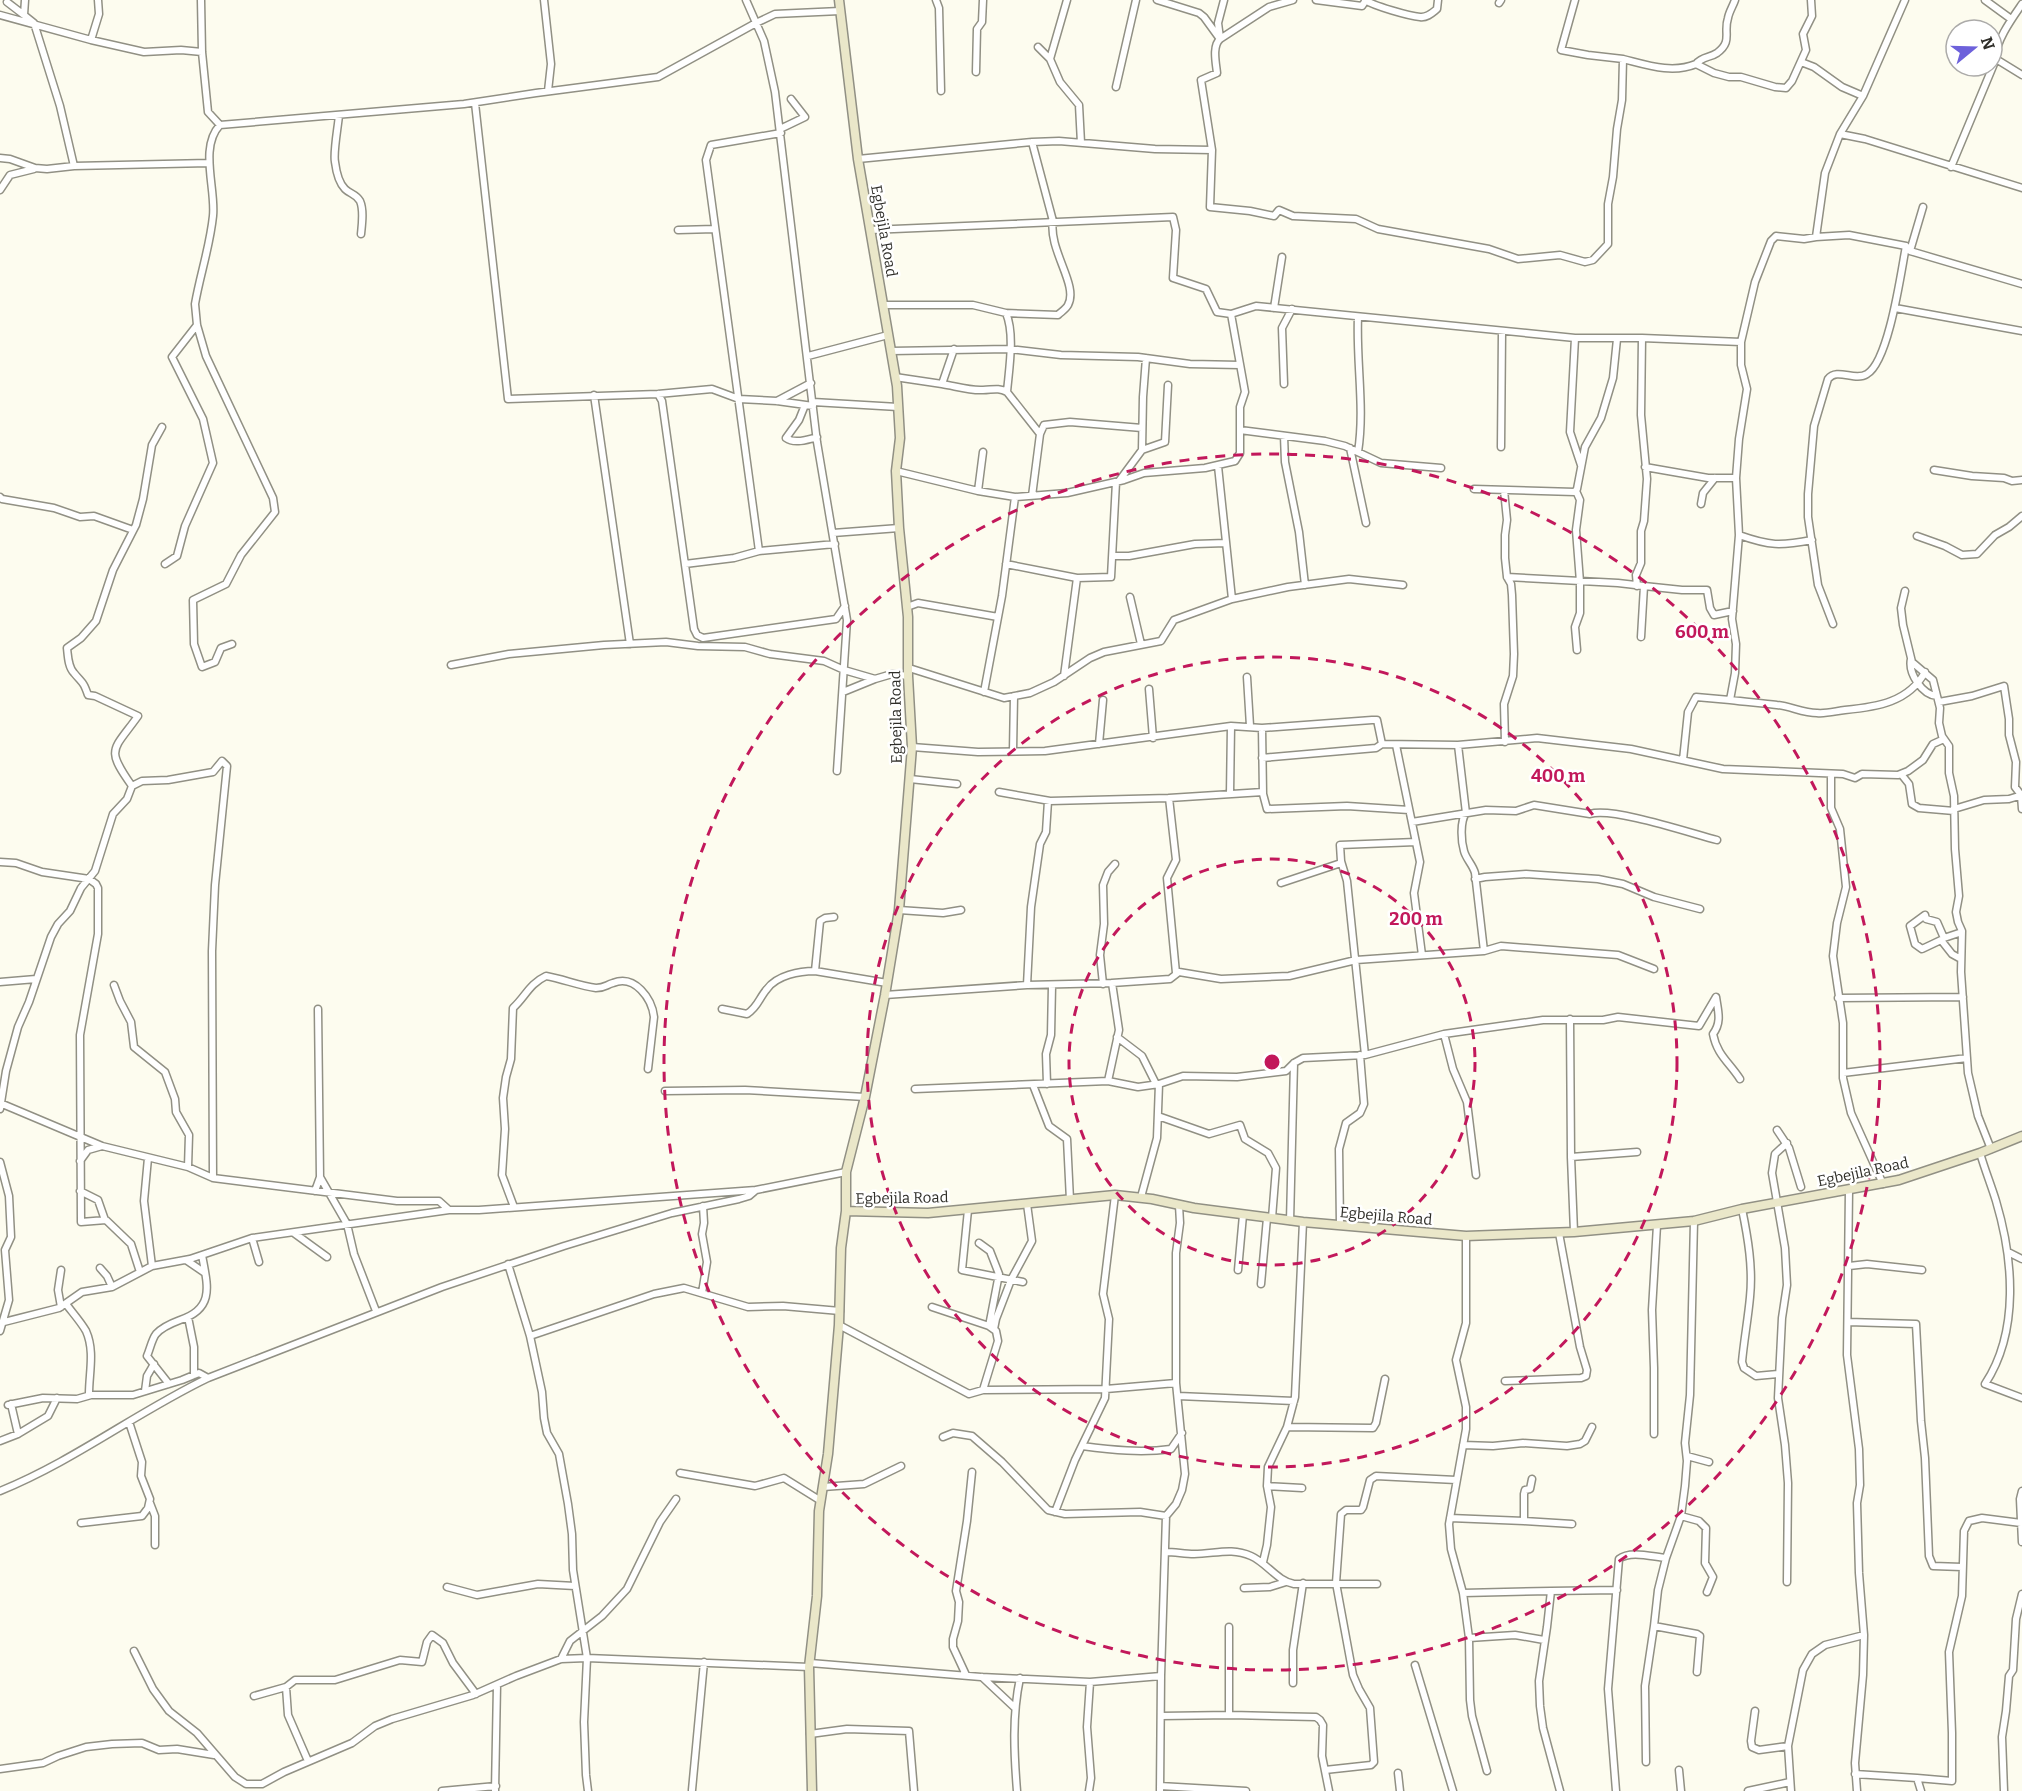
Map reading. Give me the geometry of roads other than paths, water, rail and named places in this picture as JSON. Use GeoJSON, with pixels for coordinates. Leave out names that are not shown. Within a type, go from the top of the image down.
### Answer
{"type":"FeatureCollection","features":[{"type":"Feature","properties":{"kind":"street"},"geometry":{"type":"LineString","coordinates":[[24,15],[25,0]]}},
{"type":"Feature","properties":{"kind":"street"},"geometry":{"type":"LineString","coordinates":[[91,40],[99,14],[98,0]]}},
{"type":"Feature","properties":{"kind":"street"},"geometry":{"type":"LineString","coordinates":[[201,0],[202,52],[208,112],[220,125]]}},
{"type":"Feature","properties":{"kind":"street"},"geometry":{"type":"LineString","coordinates":[[544,0],[551,64],[548,91]]}},
{"type":"Feature","properties":{"kind":"street"},"geometry":{"type":"LineString","coordinates":[[746,0],[770,62],[781,131],[817,437],[847,620],[837,771]]}},
{"type":"Feature","properties":{"kind":"street","name":"Egbejila Road"},"geometry":{"type":"LineString","coordinates":[[838,0],[858,159],[891,351],[898,406],[900,438],[896,471],[907,607],[912,747],[899,910],[865,1097],[846,1172],[846,1211],[910,1214],[1115,1195],[1141,1197],[1243,1215],[1340,1226],[1466,1236],[1559,1233],[1694,1221],[1742,1209],[1883,1184],[1980,1153],[2022,1136]]}},
{"type":"Feature","properties":{"kind":"street"},"geometry":{"type":"LineString","coordinates":[[936,0],[939,8],[941,91]]}},
{"type":"Feature","properties":{"kind":"street"},"geometry":{"type":"LineString","coordinates":[[976,72],[977,29],[982,22],[983,0]]}},
{"type":"Feature","properties":{"kind":"street"},"geometry":{"type":"LineString","coordinates":[[1050,59],[1067,0]]}},
{"type":"Feature","properties":{"kind":"street"},"geometry":{"type":"LineString","coordinates":[[1116,87],[1136,0]]}},
{"type":"Feature","properties":{"kind":"street"},"geometry":{"type":"LineString","coordinates":[[1157,0],[1199,13],[1220,39]]}},
{"type":"Feature","properties":{"kind":"street"},"geometry":{"type":"LineString","coordinates":[[1220,39],[1218,23],[1224,0]]}},
{"type":"Feature","properties":{"kind":"street"},"geometry":{"type":"LineString","coordinates":[[1293,0],[1269,6],[1216,42],[1217,73],[1201,80],[1212,150],[1210,207],[1274,216],[1279,210],[1293,216],[1356,219],[1377,229],[1479,247],[1518,259],[1560,255],[1585,262],[1593,260],[1608,244],[1608,204],[1622,100],[1623,59]]}},
{"type":"Feature","properties":{"kind":"street"},"geometry":{"type":"LineString","coordinates":[[1316,0],[1362,6],[1365,0],[1373,5],[1421,17],[1430,15],[1437,9],[1438,0]]}},
{"type":"Feature","properties":{"kind":"street"},"geometry":{"type":"LineString","coordinates":[[1575,0],[1561,50],[1623,59],[1664,68],[1684,69],[1696,64],[1700,59],[1715,55],[1724,46],[1728,37],[1728,17],[1735,0]]}},
{"type":"Feature","properties":{"kind":"street"},"geometry":{"type":"LineString","coordinates":[[1696,64],[1714,73],[1786,88],[1792,81],[1806,50],[1803,34],[1812,16],[1811,0]]}},
{"type":"Feature","properties":{"kind":"street"},"geometry":{"type":"LineString","coordinates":[[1816,237],[1825,173],[1840,134],[1863,96],[1905,0]]}},
{"type":"Feature","properties":{"kind":"street"},"geometry":{"type":"LineString","coordinates":[[1985,0],[2012,19]]}},
{"type":"Feature","properties":{"kind":"street"},"geometry":{"type":"LineString","coordinates":[[7,2],[34,23],[60,106],[74,166]]}},
{"type":"Feature","properties":{"kind":"street"},"geometry":{"type":"LineString","coordinates":[[2004,35],[2022,4]]}},
{"type":"Feature","properties":{"kind":"street"},"geometry":{"type":"LineString","coordinates":[[232,644],[222,648],[215,662],[202,667],[194,644],[193,600],[226,584],[241,555],[275,512],[273,498],[206,356],[197,325],[195,304],[213,215],[209,163],[213,132],[220,125],[475,103],[658,77],[756,23],[775,15],[840,11]]}},
{"type":"Feature","properties":{"kind":"street"},"geometry":{"type":"LineString","coordinates":[[0,15],[144,52],[181,50],[202,52]]}},
{"type":"Feature","properties":{"kind":"street"},"geometry":{"type":"LineString","coordinates":[[1038,47],[1050,59],[1060,82],[1079,105],[1081,143]]}},
{"type":"Feature","properties":{"kind":"street"},"geometry":{"type":"LineString","coordinates":[[1802,62],[1814,66],[1842,87],[1863,96]]}},
{"type":"Feature","properties":{"kind":"street"},"geometry":{"type":"LineString","coordinates":[[2004,64],[2022,75]]}},
{"type":"Feature","properties":{"kind":"street"},"geometry":{"type":"LineString","coordinates":[[1951,166],[1988,78]]}},
{"type":"Feature","properties":{"kind":"street"},"geometry":{"type":"LineString","coordinates":[[759,551],[706,160],[711,145],[781,131],[805,117],[791,99]]}},
{"type":"Feature","properties":{"kind":"street"},"geometry":{"type":"LineString","coordinates":[[475,103],[508,399],[658,394],[712,389],[738,399],[805,405],[898,406]]}},
{"type":"Feature","properties":{"kind":"street"},"geometry":{"type":"LineString","coordinates":[[339,115],[335,164],[342,185],[359,200],[361,234]]}},
{"type":"Feature","properties":{"kind":"street"},"geometry":{"type":"LineString","coordinates":[[1840,134],[1864,139],[2022,188]]}},
{"type":"Feature","properties":{"kind":"street"},"geometry":{"type":"LineString","coordinates":[[858,159],[1032,142],[1212,150]]}},
{"type":"Feature","properties":{"kind":"street"},"geometry":{"type":"LineString","coordinates":[[883,305],[973,305],[1006,313],[1058,315],[1068,305],[1071,293],[1051,233],[1053,222],[1032,142]]}},
{"type":"Feature","properties":{"kind":"street"},"geometry":{"type":"LineString","coordinates":[[0,158],[37,168]]}},
{"type":"Feature","properties":{"kind":"street"},"geometry":{"type":"LineString","coordinates":[[0,190],[10,176],[37,168],[209,163]]}},
{"type":"Feature","properties":{"kind":"street"},"geometry":{"type":"LineString","coordinates":[[1833,624],[1818,585],[1808,517],[1814,426],[1828,379],[1835,374],[1865,376],[1871,371],[1884,343],[1895,308],[1908,248],[1923,207]]}},
{"type":"Feature","properties":{"kind":"street"},"geometry":{"type":"LineString","coordinates":[[870,230],[1173,217],[1176,231],[1173,278],[1206,289],[1217,312],[1231,314],[1256,306],[1575,338],[1741,342]]}},
{"type":"Feature","properties":{"kind":"street"},"geometry":{"type":"LineString","coordinates":[[678,230],[715,230]]}},
{"type":"Feature","properties":{"kind":"street"},"geometry":{"type":"LineString","coordinates":[[1730,700],[1735,673],[1736,644],[1732,611],[1739,535],[1736,477],[1747,389],[1741,365],[1741,342],[1755,282],[1771,240],[1776,236],[1804,239],[1849,235],[1908,248],[2022,284]]}},
{"type":"Feature","properties":{"kind":"street"},"geometry":{"type":"LineString","coordinates":[[1274,308],[1282,257]]}},
{"type":"Feature","properties":{"kind":"street"},"geometry":{"type":"LineString","coordinates":[[1895,308],[2022,331]]}},
{"type":"Feature","properties":{"kind":"street"},"geometry":{"type":"LineString","coordinates":[[1284,384],[1282,328],[1292,309]]}},
{"type":"Feature","properties":{"kind":"street"},"geometry":{"type":"LineString","coordinates":[[1006,313],[1010,322],[1007,392]]}},
{"type":"Feature","properties":{"kind":"street"},"geometry":{"type":"LineString","coordinates":[[896,471],[978,491],[1015,497],[1067,493],[1117,482],[1144,473],[1218,466],[1235,461],[1240,453],[1240,407],[1245,392],[1231,314]]}},
{"type":"Feature","properties":{"kind":"street"},"geometry":{"type":"LineString","coordinates":[[1358,317],[1356,349],[1362,431],[1358,452]]}},
{"type":"Feature","properties":{"kind":"street"},"geometry":{"type":"LineString","coordinates":[[165,564],[177,556],[185,526],[213,463],[203,419],[172,357],[197,325]]}},
{"type":"Feature","properties":{"kind":"street"},"geometry":{"type":"LineString","coordinates":[[1501,447],[1502,332]]}},
{"type":"Feature","properties":{"kind":"street"},"geometry":{"type":"LineString","coordinates":[[808,356],[888,335]]}},
{"type":"Feature","properties":{"kind":"street"},"geometry":{"type":"LineString","coordinates":[[1575,338],[1570,432],[1582,466]]}},
{"type":"Feature","properties":{"kind":"street"},"geometry":{"type":"LineString","coordinates":[[1641,637],[1640,586],[1636,575],[1641,563],[1641,531],[1644,521],[1647,479],[1641,415],[1642,338]]}},
{"type":"Feature","properties":{"kind":"street"},"geometry":{"type":"LineString","coordinates":[[1577,650],[1575,627],[1580,613],[1580,582],[1576,530],[1580,500],[1576,490],[1585,447],[1601,418],[1613,378],[1617,339]]}},
{"type":"Feature","properties":{"kind":"street"},"geometry":{"type":"LineString","coordinates":[[942,384],[954,349]]}},
{"type":"Feature","properties":{"kind":"street"},"geometry":{"type":"LineString","coordinates":[[891,351],[1010,349],[1061,355],[1146,358],[1190,364],[1240,364]]}},
{"type":"Feature","properties":{"kind":"street"},"geometry":{"type":"LineString","coordinates":[[1142,450],[1146,358]]}},
{"type":"Feature","properties":{"kind":"street"},"geometry":{"type":"LineString","coordinates":[[895,377],[983,390],[997,388],[1007,392],[1040,434]]}},
{"type":"Feature","properties":{"kind":"street"},"geometry":{"type":"LineString","coordinates":[[777,401],[811,383]]}},
{"type":"Feature","properties":{"kind":"street"},"geometry":{"type":"LineString","coordinates":[[1006,564],[1077,579],[1111,577],[1117,482],[1142,450],[1165,442],[1168,385]]}},
{"type":"Feature","properties":{"kind":"street"},"geometry":{"type":"LineString","coordinates":[[658,394],[662,401],[694,629],[697,636],[703,638],[836,619],[845,606]]}},
{"type":"Feature","properties":{"kind":"street"},"geometry":{"type":"LineString","coordinates":[[594,395],[630,644]]}},
{"type":"Feature","properties":{"kind":"street"},"geometry":{"type":"LineString","coordinates":[[805,405],[799,420],[786,438],[791,441],[817,437]]}},
{"type":"Feature","properties":{"kind":"street"},"geometry":{"type":"LineString","coordinates":[[1032,496],[1040,434],[1044,425],[1070,422],[1142,428]]}},
{"type":"Feature","properties":{"kind":"street"},"geometry":{"type":"LineString","coordinates":[[132,786],[113,753],[116,745],[138,716],[96,696],[88,695],[83,681],[73,672],[66,648],[81,638],[96,621],[113,570],[133,530],[143,499],[152,445],[162,427]]}},
{"type":"Feature","properties":{"kind":"street"},"geometry":{"type":"LineString","coordinates":[[1240,430],[1325,441],[1350,448],[1381,463],[1441,468]]}},
{"type":"Feature","properties":{"kind":"street"},"geometry":{"type":"LineString","coordinates":[[1284,436],[1285,462],[1299,532],[1305,585]]}},
{"type":"Feature","properties":{"kind":"street"},"geometry":{"type":"LineString","coordinates":[[1350,448],[1366,524]]}},
{"type":"Feature","properties":{"kind":"street"},"geometry":{"type":"LineString","coordinates":[[978,491],[983,452]]}},
{"type":"Feature","properties":{"kind":"street"},"geometry":{"type":"LineString","coordinates":[[1218,466],[1232,599]]}},
{"type":"Feature","properties":{"kind":"street"},"geometry":{"type":"LineString","coordinates":[[1646,467],[1708,478],[1736,477]]}},
{"type":"Feature","properties":{"kind":"street"},"geometry":{"type":"LineString","coordinates":[[1934,470],[2004,478],[2012,482],[2022,480]]}},
{"type":"Feature","properties":{"kind":"street"},"geometry":{"type":"LineString","coordinates":[[1701,504],[1703,493],[1716,478]]}},
{"type":"Feature","properties":{"kind":"street"},"geometry":{"type":"LineString","coordinates":[[1474,489],[1573,493],[1576,490]]}},
{"type":"Feature","properties":{"kind":"street"},"geometry":{"type":"LineString","coordinates":[[1504,490],[1507,520],[1505,535],[1507,578],[1512,595],[1514,654],[1513,676],[1504,704],[1505,742]]}},
{"type":"Feature","properties":{"kind":"street"},"geometry":{"type":"LineString","coordinates":[[0,497],[54,508],[80,517],[94,516],[133,530]]}},
{"type":"Feature","properties":{"kind":"street"},"geometry":{"type":"LineString","coordinates":[[984,692],[998,617],[1015,497]]}},
{"type":"Feature","properties":{"kind":"street"},"geometry":{"type":"LineString","coordinates":[[1917,536],[1946,546],[1962,555],[1977,554],[1995,535],[2022,516]]}},
{"type":"Feature","properties":{"kind":"street"},"geometry":{"type":"LineString","coordinates":[[833,533],[899,528]]}},
{"type":"Feature","properties":{"kind":"street"},"geometry":{"type":"LineString","coordinates":[[1739,535],[1768,544],[1787,545],[1812,540]]}},
{"type":"Feature","properties":{"kind":"street"},"geometry":{"type":"LineString","coordinates":[[1113,556],[1129,556],[1195,544],[1226,543]]}},
{"type":"Feature","properties":{"kind":"street"},"geometry":{"type":"LineString","coordinates":[[685,564],[734,558],[759,551],[835,544]]}},
{"type":"Feature","properties":{"kind":"street"},"geometry":{"type":"LineString","coordinates":[[1507,578],[1707,590],[1710,608],[1714,615],[1732,611]]}},
{"type":"Feature","properties":{"kind":"street"},"geometry":{"type":"LineString","coordinates":[[1064,676],[1077,579]]}},
{"type":"Feature","properties":{"kind":"street"},"geometry":{"type":"LineString","coordinates":[[843,692],[875,679],[908,672],[1004,698],[1030,693],[1104,652],[1161,640],[1174,620],[1232,599],[1350,579],[1403,585]]}},
{"type":"Feature","properties":{"kind":"street"},"geometry":{"type":"LineString","coordinates":[[1905,591],[1901,608],[1911,658],[1917,668],[1933,680],[1938,699],[1939,723],[1949,746],[1949,773],[1954,796],[1954,849],[1959,896],[1956,912],[1962,932],[1961,959],[1967,1058],[1973,1099],[1991,1149]]}},
{"type":"Feature","properties":{"kind":"street"},"geometry":{"type":"LineString","coordinates":[[1130,597],[1142,644]]}},
{"type":"Feature","properties":{"kind":"street"},"geometry":{"type":"LineString","coordinates":[[907,607],[918,603],[998,617]]}},
{"type":"Feature","properties":{"kind":"street"},"geometry":{"type":"LineString","coordinates":[[451,665],[509,654],[666,642],[683,645],[746,647],[770,654],[824,661],[844,670],[875,679]]}},
{"type":"Feature","properties":{"kind":"street"},"geometry":{"type":"LineString","coordinates":[[1911,658],[1909,666],[1919,684],[1938,699],[1972,696],[2004,686],[2009,735],[2016,762],[2015,787],[2022,795],[2022,809]]}},
{"type":"Feature","properties":{"kind":"street"},"geometry":{"type":"LineString","coordinates":[[1683,760],[1688,712],[1696,697],[1779,705],[1818,714],[1884,704],[1919,684],[1925,672]]}},
{"type":"Feature","properties":{"kind":"street"},"geometry":{"type":"LineString","coordinates":[[1247,677],[1250,726]]}},
{"type":"Feature","properties":{"kind":"street"},"geometry":{"type":"LineString","coordinates":[[1149,689],[1153,738]]}},
{"type":"Feature","properties":{"kind":"street"},"geometry":{"type":"LineString","coordinates":[[1013,751],[1014,696]]}},
{"type":"Feature","properties":{"kind":"street"},"geometry":{"type":"LineString","coordinates":[[1099,744],[1103,700]]}},
{"type":"Feature","properties":{"kind":"street"},"geometry":{"type":"LineString","coordinates":[[912,747],[978,752],[1045,751],[1231,726],[1262,728],[1377,720],[1383,744]]}},
{"type":"Feature","properties":{"kind":"street"},"geometry":{"type":"LineString","coordinates":[[1230,794],[1231,726]]}},
{"type":"Feature","properties":{"kind":"street"},"geometry":{"type":"LineString","coordinates":[[1262,728],[1263,792],[1267,809],[1347,806],[1409,810]]}},
{"type":"Feature","properties":{"kind":"street"},"geometry":{"type":"LineString","coordinates":[[1262,758],[1376,748],[1383,744],[1458,745],[1537,738],[1631,749],[1723,770],[1843,774],[1855,778],[1862,774],[1901,774],[1914,768],[1923,760],[1933,744],[1944,739]]}},
{"type":"Feature","properties":{"kind":"street"},"geometry":{"type":"LineString","coordinates":[[1396,745],[1420,862],[1414,893],[1422,955]]}},
{"type":"Feature","properties":{"kind":"street"},"geometry":{"type":"LineString","coordinates":[[1458,745],[1466,813],[1462,818],[1463,845],[1464,852],[1473,866],[1485,951]]}},
{"type":"Feature","properties":{"kind":"street"},"geometry":{"type":"LineString","coordinates":[[213,1178],[212,951],[215,885],[227,766],[222,761],[213,772],[168,780],[142,781],[132,786],[127,799],[113,813],[95,872],[81,888],[66,917],[58,924],[36,979],[30,1002],[18,1027],[0,1105],[102,1146],[188,1167],[213,1178],[397,1201],[439,1201],[449,1210]]}},
{"type":"Feature","properties":{"kind":"street"},"geometry":{"type":"LineString","coordinates":[[1831,774],[1831,808],[1840,829],[1846,887],[1837,923],[1833,956],[1842,1023],[1843,1073],[1851,1113],[1883,1184]]}},
{"type":"Feature","properties":{"kind":"street"},"geometry":{"type":"LineString","coordinates":[[1901,774],[1909,784],[1912,804],[1919,808],[1954,810],[1984,800],[2009,799],[2022,795]]}},
{"type":"Feature","properties":{"kind":"street"},"geometry":{"type":"LineString","coordinates":[[910,779],[957,784]]}},
{"type":"Feature","properties":{"kind":"street"},"geometry":{"type":"LineString","coordinates":[[999,792],[1048,801],[1168,798],[1263,792]]}},
{"type":"Feature","properties":{"kind":"street"},"geometry":{"type":"LineString","coordinates":[[1168,798],[1176,860],[1167,878],[1176,973]]}},
{"type":"Feature","properties":{"kind":"street"},"geometry":{"type":"LineString","coordinates":[[1027,985],[1031,907],[1040,844],[1046,832],[1048,801]]}},
{"type":"Feature","properties":{"kind":"street"},"geometry":{"type":"LineString","coordinates":[[1412,822],[1466,813],[1505,809],[1516,811],[1534,805],[1590,814],[1597,812],[1616,814],[1717,840]]}},
{"type":"Feature","properties":{"kind":"street"},"geometry":{"type":"LineString","coordinates":[[1340,1226],[1339,1149],[1346,1123],[1360,1113],[1364,1104],[1356,960],[1347,881],[1341,863],[1340,844],[1416,842]]}},
{"type":"Feature","properties":{"kind":"street"},"geometry":{"type":"LineString","coordinates":[[0,862],[16,863],[42,872],[89,879],[98,888],[99,921],[91,980],[80,1035],[80,1191],[81,1222],[105,1220]]}},
{"type":"Feature","properties":{"kind":"street"},"geometry":{"type":"LineString","coordinates":[[1281,883],[1341,863]]}},
{"type":"Feature","properties":{"kind":"street"},"geometry":{"type":"LineString","coordinates":[[1103,984],[1100,955],[1104,924],[1103,885],[1108,872],[1115,864]]}},
{"type":"Feature","properties":{"kind":"street"},"geometry":{"type":"LineString","coordinates":[[1475,879],[1526,874],[1599,879],[1623,884],[1654,897],[1700,909]]}},
{"type":"Feature","properties":{"kind":"street"},"geometry":{"type":"LineString","coordinates":[[899,910],[943,913],[961,910]]}},
{"type":"Feature","properties":{"kind":"street"},"geometry":{"type":"LineString","coordinates":[[1961,959],[1952,954],[1941,940],[1922,949],[1916,944],[1910,926],[1925,915],[1926,919],[1937,922],[1944,938],[1962,932]]}},
{"type":"Feature","properties":{"kind":"street"},"geometry":{"type":"LineString","coordinates":[[815,971],[820,921],[834,917]]}},
{"type":"Feature","properties":{"kind":"street"},"geometry":{"type":"LineString","coordinates":[[1176,973],[1221,979],[1289,976],[1356,960],[1485,951],[1501,946],[1618,955],[1654,969]]}},
{"type":"Feature","properties":{"kind":"street"},"geometry":{"type":"LineString","coordinates":[[722,1009],[747,1014],[756,1008],[766,989],[773,983],[802,971],[887,982]]}},
{"type":"Feature","properties":{"kind":"street"},"geometry":{"type":"LineString","coordinates":[[885,994],[1027,985],[1103,984],[1170,979],[1176,973]]}},
{"type":"Feature","properties":{"kind":"street"},"geometry":{"type":"LineString","coordinates":[[514,1207],[502,1175],[505,1129],[503,1098],[511,1059],[513,1008],[523,999],[535,981],[546,976],[605,988],[614,982],[632,983],[649,998],[653,1009],[648,1069]]}},
{"type":"Feature","properties":{"kind":"street"},"geometry":{"type":"LineString","coordinates":[[0,982],[36,979]]}},
{"type":"Feature","properties":{"kind":"street"},"geometry":{"type":"LineString","coordinates":[[1108,1082],[1119,1030],[1112,983]]}},
{"type":"Feature","properties":{"kind":"street"},"geometry":{"type":"LineString","coordinates":[[114,985],[131,1022],[134,1047],[165,1072],[175,1099],[176,1112],[189,1135],[188,1167]]}},
{"type":"Feature","properties":{"kind":"street"},"geometry":{"type":"LineString","coordinates":[[1047,1084],[1046,1054],[1051,1035],[1052,986]]}},
{"type":"Feature","properties":{"kind":"street"},"geometry":{"type":"LineString","coordinates":[[915,1089],[1108,1082],[1138,1086],[1158,1084],[1183,1076],[1237,1077],[1286,1071],[1294,1062],[1303,1058],[1363,1055],[1444,1034],[1543,1020],[1603,1020],[1618,1017],[1699,1026],[1716,997],[1720,1020],[1713,1034],[1715,1046],[1740,1079]]}},
{"type":"Feature","properties":{"kind":"street"},"geometry":{"type":"LineString","coordinates":[[1838,998],[1963,997]]}},
{"type":"Feature","properties":{"kind":"street"},"geometry":{"type":"LineString","coordinates":[[315,1191],[320,1177],[318,1009]]}},
{"type":"Feature","properties":{"kind":"street"},"geometry":{"type":"LineString","coordinates":[[1570,1019],[1574,1232]]}},
{"type":"Feature","properties":{"kind":"street"},"geometry":{"type":"LineString","coordinates":[[1444,1034],[1453,1069],[1467,1102],[1476,1175]]}},
{"type":"Feature","properties":{"kind":"street"},"geometry":{"type":"LineString","coordinates":[[1118,1037],[1142,1056],[1158,1084],[1157,1138],[1141,1197]]}},
{"type":"Feature","properties":{"kind":"street"},"geometry":{"type":"LineString","coordinates":[[1843,1073],[1967,1058]]}},
{"type":"Feature","properties":{"kind":"street"},"geometry":{"type":"LineString","coordinates":[[1290,1221],[1294,1062]]}},
{"type":"Feature","properties":{"kind":"street"},"geometry":{"type":"LineString","coordinates":[[1033,1084],[1049,1126],[1067,1139],[1070,1200]]}},
{"type":"Feature","properties":{"kind":"street"},"geometry":{"type":"LineString","coordinates":[[665,1091],[745,1090],[865,1097]]}},
{"type":"Feature","properties":{"kind":"street"},"geometry":{"type":"LineString","coordinates":[[1158,1116],[1209,1134],[1240,1125],[1245,1140],[1268,1153],[1276,1168],[1261,1284]]}},
{"type":"Feature","properties":{"kind":"street"},"geometry":{"type":"LineString","coordinates":[[1776,1130],[1787,1143],[1801,1187]]}},
{"type":"Feature","properties":{"kind":"street"},"geometry":{"type":"LineString","coordinates":[[1787,1143],[1777,1151],[1772,1177],[1785,1248],[1787,1285],[1778,1374],[1778,1398],[1788,1483],[1787,1582]]}},
{"type":"Feature","properties":{"kind":"street"},"geometry":{"type":"LineString","coordinates":[[80,1161],[88,1150],[102,1146]]}},
{"type":"Feature","properties":{"kind":"street"},"geometry":{"type":"LineString","coordinates":[[1571,1157],[1637,1152]]}},
{"type":"Feature","properties":{"kind":"street"},"geometry":{"type":"LineString","coordinates":[[1980,1153],[1996,1200],[2008,1252],[2009,1269],[2008,1322],[1999,1353],[1985,1384],[2022,1398]]}},
{"type":"Feature","properties":{"kind":"street"},"geometry":{"type":"LineString","coordinates":[[148,1158],[144,1201],[152,1266]]}},
{"type":"Feature","properties":{"kind":"street"},"geometry":{"type":"LineString","coordinates":[[0,1162],[2,1183],[9,1196],[11,1237],[5,1250],[9,1293],[0,1331]]}},
{"type":"Feature","properties":{"kind":"street"},"geometry":{"type":"LineString","coordinates":[[2,1322],[63,1305],[82,1292],[112,1287],[152,1266],[185,1260],[252,1238],[449,1210],[756,1190],[846,1172]]}},
{"type":"Feature","properties":{"kind":"street"},"geometry":{"type":"LineString","coordinates":[[320,1177],[346,1224],[354,1254],[376,1311]]}},
{"type":"Feature","properties":{"kind":"street"},"geometry":{"type":"LineString","coordinates":[[0,1491],[50,1468],[183,1390],[208,1378],[376,1311],[508,1264],[672,1213],[739,1199],[749,1196],[756,1190]]}},
{"type":"Feature","properties":{"kind":"street"},"geometry":{"type":"LineString","coordinates":[[1850,1190],[1847,1355],[1859,1449],[1860,1485],[1857,1503],[1864,1635],[1855,1774],[1857,1791]]}},
{"type":"Feature","properties":{"kind":"street"},"geometry":{"type":"LineString","coordinates":[[80,1191],[98,1200],[105,1220],[131,1244],[140,1272]]}},
{"type":"Feature","properties":{"kind":"street"},"geometry":{"type":"LineString","coordinates":[[1055,1512],[1105,1398],[1109,1319],[1103,1294],[1115,1195]]}},
{"type":"Feature","properties":{"kind":"street"},"geometry":{"type":"LineString","coordinates":[[992,1327],[1011,1280],[1032,1241],[1027,1204]]}},
{"type":"Feature","properties":{"kind":"street"},"geometry":{"type":"LineString","coordinates":[[1179,1205],[1180,1223],[1176,1253],[1176,1383],[1185,1466],[1184,1483],[1176,1504],[1166,1516],[1160,1788],[1246,1791]]}},
{"type":"Feature","properties":{"kind":"street"},"geometry":{"type":"LineString","coordinates":[[702,1293],[707,1262],[702,1234],[703,1206]]}},
{"type":"Feature","properties":{"kind":"street"},"geometry":{"type":"LineString","coordinates":[[1742,1209],[1748,1235],[1751,1271],[1742,1362],[1744,1368],[1756,1376],[1778,1374]]}},
{"type":"Feature","properties":{"kind":"street"},"geometry":{"type":"LineString","coordinates":[[968,1210],[962,1270],[1023,1282]]}},
{"type":"Feature","properties":{"kind":"street"},"geometry":{"type":"LineString","coordinates":[[812,1791],[810,1665],[817,1596],[817,1542],[828,1454],[840,1311],[841,1248],[846,1211]]}},
{"type":"Feature","properties":{"kind":"street"},"geometry":{"type":"LineString","coordinates":[[1238,1270],[1243,1215]]}},
{"type":"Feature","properties":{"kind":"street"},"geometry":{"type":"LineString","coordinates":[[1646,1762],[1645,1686],[1658,1590],[1666,1558],[1681,1516],[1687,1456],[1685,1443],[1690,1395],[1694,1221]]}},
{"type":"Feature","properties":{"kind":"street"},"geometry":{"type":"LineString","coordinates":[[1263,1562],[1271,1504],[1267,1486],[1268,1467],[1287,1427],[1295,1397],[1303,1222]]}},
{"type":"Feature","properties":{"kind":"street"},"geometry":{"type":"LineString","coordinates":[[1654,1434],[1652,1310],[1657,1225]]}},
{"type":"Feature","properties":{"kind":"street"},"geometry":{"type":"LineString","coordinates":[[294,1233],[327,1257]]}},
{"type":"Feature","properties":{"kind":"street"},"geometry":{"type":"LineString","coordinates":[[1504,1381],[1586,1376],[1587,1370],[1580,1347],[1559,1233]]}},
{"type":"Feature","properties":{"kind":"street"},"geometry":{"type":"LineString","coordinates":[[1466,1236],[1466,1323],[1456,1360],[1466,1407],[1466,1428],[1450,1518],[1451,1549],[1463,1593],[1469,1638],[1472,1716],[1486,1771]]}},
{"type":"Feature","properties":{"kind":"street"},"geometry":{"type":"LineString","coordinates":[[252,1238],[259,1262]]}},
{"type":"Feature","properties":{"kind":"street"},"geometry":{"type":"LineString","coordinates":[[979,1243],[990,1251],[999,1274],[992,1327]]}},
{"type":"Feature","properties":{"kind":"street"},"geometry":{"type":"LineString","coordinates":[[2008,1252],[2022,1259]]}},
{"type":"Feature","properties":{"kind":"street"},"geometry":{"type":"LineString","coordinates":[[169,1384],[147,1356],[156,1334],[170,1323],[194,1315],[203,1305],[208,1288],[202,1255]]}},
{"type":"Feature","properties":{"kind":"street"},"geometry":{"type":"LineString","coordinates":[[185,1260],[206,1273]]}},
{"type":"Feature","properties":{"kind":"street"},"geometry":{"type":"LineString","coordinates":[[508,1264],[530,1336],[542,1392],[544,1418],[559,1454],[565,1481],[572,1534],[575,1586],[587,1658],[585,1722],[588,1791]]}},
{"type":"Feature","properties":{"kind":"street"},"geometry":{"type":"LineString","coordinates":[[1849,1266],[1867,1264],[1922,1270]]}},
{"type":"Feature","properties":{"kind":"street"},"geometry":{"type":"LineString","coordinates":[[100,1268],[112,1287]]}},
{"type":"Feature","properties":{"kind":"street"},"geometry":{"type":"LineString","coordinates":[[61,1269],[58,1290],[63,1305],[85,1331],[91,1362],[89,1387],[91,1395]]}},
{"type":"Feature","properties":{"kind":"street"},"geometry":{"type":"LineString","coordinates":[[530,1336],[669,1290],[684,1288],[748,1307],[783,1306],[840,1311]]}},
{"type":"Feature","properties":{"kind":"street"},"geometry":{"type":"LineString","coordinates":[[932,1307],[992,1327],[998,1335],[982,1390]]}},
{"type":"Feature","properties":{"kind":"street"},"geometry":{"type":"LineString","coordinates":[[188,1317],[194,1347],[194,1375]]}},
{"type":"Feature","properties":{"kind":"street"},"geometry":{"type":"LineString","coordinates":[[1848,1323],[1917,1324],[1929,1556],[1933,1566],[1962,1567]]}},
{"type":"Feature","properties":{"kind":"street"},"geometry":{"type":"LineString","coordinates":[[839,1325],[969,1394],[982,1390],[1106,1389],[1176,1383]]}},
{"type":"Feature","properties":{"kind":"street"},"geometry":{"type":"LineString","coordinates":[[145,1391],[147,1376],[154,1364]]}},
{"type":"Feature","properties":{"kind":"street"},"geometry":{"type":"LineString","coordinates":[[18,1434],[10,1405],[43,1398],[77,1399],[91,1395],[133,1395],[199,1373],[208,1378]]}},
{"type":"Feature","properties":{"kind":"street"},"geometry":{"type":"LineString","coordinates":[[1287,1427],[1373,1428],[1385,1379]]}},
{"type":"Feature","properties":{"kind":"street"},"geometry":{"type":"LineString","coordinates":[[1178,1396],[1294,1401]]}},
{"type":"Feature","properties":{"kind":"street"},"geometry":{"type":"LineString","coordinates":[[0,1442],[48,1416],[57,1398]]}},
{"type":"Feature","properties":{"kind":"street"},"geometry":{"type":"LineString","coordinates":[[129,1422],[142,1462],[141,1476],[155,1516],[155,1545]]}},
{"type":"Feature","properties":{"kind":"street"},"geometry":{"type":"LineString","coordinates":[[1463,1445],[1493,1446],[1523,1443],[1574,1445],[1585,1441],[1592,1426]]}},
{"type":"Feature","properties":{"kind":"street"},"geometry":{"type":"LineString","coordinates":[[943,1437],[953,1433],[972,1436],[1002,1462],[1048,1510],[1065,1514],[1140,1512],[1166,1516]]}},
{"type":"Feature","properties":{"kind":"street"},"geometry":{"type":"LineString","coordinates":[[1082,1446],[1123,1452],[1171,1449],[1182,1433]]}},
{"type":"Feature","properties":{"kind":"street"},"geometry":{"type":"LineString","coordinates":[[1687,1456],[1709,1462]]}},
{"type":"Feature","properties":{"kind":"street"},"geometry":{"type":"LineString","coordinates":[[823,1487],[864,1484],[901,1466]]}},
{"type":"Feature","properties":{"kind":"street"},"geometry":{"type":"LineString","coordinates":[[966,1675],[952,1647],[958,1620],[959,1602],[956,1591],[972,1472]]}},
{"type":"Feature","properties":{"kind":"street"},"geometry":{"type":"LineString","coordinates":[[680,1473],[755,1486],[784,1479],[821,1501]]}},
{"type":"Feature","properties":{"kind":"street"},"geometry":{"type":"LineString","coordinates":[[1325,1770],[1371,1765],[1374,1762],[1370,1708],[1353,1675],[1336,1583],[1341,1514],[1346,1510],[1361,1510],[1364,1507],[1370,1480],[1373,1478],[1384,1476],[1456,1480]]}},
{"type":"Feature","properties":{"kind":"street"},"geometry":{"type":"LineString","coordinates":[[1524,1521],[1524,1494],[1525,1490],[1530,1489],[1532,1479]]}},
{"type":"Feature","properties":{"kind":"street"},"geometry":{"type":"LineString","coordinates":[[1267,1486],[1302,1488]]}},
{"type":"Feature","properties":{"kind":"street"},"geometry":{"type":"LineString","coordinates":[[2022,1491],[2020,1499],[2022,1542]]}},
{"type":"Feature","properties":{"kind":"street"},"geometry":{"type":"LineString","coordinates":[[561,1659],[570,1641],[602,1616],[627,1589],[660,1522],[676,1499]]}},
{"type":"Feature","properties":{"kind":"street"},"geometry":{"type":"LineString","coordinates":[[81,1523],[142,1516],[150,1502]]}},
{"type":"Feature","properties":{"kind":"street"},"geometry":{"type":"LineString","coordinates":[[1681,1516],[1699,1521],[1706,1528],[1705,1563],[1713,1577],[1707,1592]]}},
{"type":"Feature","properties":{"kind":"street"},"geometry":{"type":"LineString","coordinates":[[1450,1518],[1572,1524]]}},
{"type":"Feature","properties":{"kind":"street"},"geometry":{"type":"LineString","coordinates":[[1855,1774],[1952,1780],[1949,1652],[1962,1596],[1964,1531],[1969,1521],[1982,1518],[2021,1523]]}},
{"type":"Feature","properties":{"kind":"street"},"geometry":{"type":"LineString","coordinates":[[1166,1552],[1193,1554],[1230,1550],[1241,1552],[1263,1562],[1286,1582]]}},
{"type":"Feature","properties":{"kind":"street"},"geometry":{"type":"LineString","coordinates":[[1616,1791],[1608,1689],[1619,1559],[1623,1556],[1666,1558]]}},
{"type":"Feature","properties":{"kind":"street"},"geometry":{"type":"LineString","coordinates":[[1244,1588],[1270,1587],[1286,1582],[1377,1584]]}},
{"type":"Feature","properties":{"kind":"street"},"geometry":{"type":"LineString","coordinates":[[1293,1683],[1293,1650],[1303,1583]]}},
{"type":"Feature","properties":{"kind":"street"},"geometry":{"type":"LineString","coordinates":[[447,1587],[477,1595],[538,1584],[575,1586]]}},
{"type":"Feature","properties":{"kind":"street"},"geometry":{"type":"LineString","coordinates":[[1463,1593],[1617,1590]]}},
{"type":"Feature","properties":{"kind":"street"},"geometry":{"type":"LineString","coordinates":[[1551,1591],[1539,1681],[1540,1706],[1545,1736],[1560,1791]]}},
{"type":"Feature","properties":{"kind":"street"},"geometry":{"type":"LineString","coordinates":[[2004,1791],[2002,1737],[2009,1676],[2013,1670],[2016,1619],[2022,1594]]}},
{"type":"Feature","properties":{"kind":"street"},"geometry":{"type":"LineString","coordinates":[[1654,1626],[1700,1636],[1697,1672]]}},
{"type":"Feature","properties":{"kind":"street"},"geometry":{"type":"LineString","coordinates":[[1229,1627],[1229,1715]]}},
{"type":"Feature","properties":{"kind":"street"},"geometry":{"type":"LineString","coordinates":[[254,1696],[286,1687],[295,1680],[335,1680],[400,1660],[422,1662],[427,1642],[432,1635],[443,1643],[453,1663],[476,1694]]}},
{"type":"Feature","properties":{"kind":"street"},"geometry":{"type":"LineString","coordinates":[[1469,1638],[1515,1635],[1544,1640]]}},
{"type":"Feature","properties":{"kind":"street"},"geometry":{"type":"LineString","coordinates":[[1791,1791],[1788,1746],[1803,1670],[1812,1654],[1825,1645],[1864,1635]]}},
{"type":"Feature","properties":{"kind":"street"},"geometry":{"type":"LineString","coordinates":[[134,1651],[153,1689],[169,1711],[197,1733],[214,1755],[246,1787],[262,1784],[308,1761],[352,1743],[375,1726],[476,1694],[561,1659],[810,1665],[1090,1682],[1161,1676]]}},
{"type":"Feature","properties":{"kind":"street"},"geometry":{"type":"LineString","coordinates":[[692,1790],[705,1662]]}},
{"type":"Feature","properties":{"kind":"street"},"geometry":{"type":"LineString","coordinates":[[1415,1665],[1453,1791]]}},
{"type":"Feature","properties":{"kind":"street"},"geometry":{"type":"LineString","coordinates":[[2013,1670],[2022,1671]]}},
{"type":"Feature","properties":{"kind":"street"},"geometry":{"type":"LineString","coordinates":[[981,1677],[1014,1707]]}},
{"type":"Feature","properties":{"kind":"street"},"geometry":{"type":"LineString","coordinates":[[1017,1791],[1014,1707],[1020,1678]]}},
{"type":"Feature","properties":{"kind":"street"},"geometry":{"type":"LineString","coordinates":[[1089,1791],[1091,1778],[1086,1727],[1090,1682]]}},
{"type":"Feature","properties":{"kind":"street"},"geometry":{"type":"LineString","coordinates":[[442,1791],[496,1788],[496,1685]]}},
{"type":"Feature","properties":{"kind":"street"},"geometry":{"type":"LineString","coordinates":[[286,1687],[288,1715],[308,1761]]}},
{"type":"Feature","properties":{"kind":"street"},"geometry":{"type":"LineString","coordinates":[[1755,1711],[1752,1747],[1759,1750],[1788,1746]]}},
{"type":"Feature","properties":{"kind":"street"},"geometry":{"type":"LineString","coordinates":[[1161,1716],[1316,1717],[1323,1725],[1322,1756],[1329,1791]]}},
{"type":"Feature","properties":{"kind":"street"},"geometry":{"type":"LineString","coordinates":[[810,1734],[847,1729],[909,1731],[914,1791]]}},
{"type":"Feature","properties":{"kind":"street"},"geometry":{"type":"LineString","coordinates":[[0,1769],[43,1762],[87,1747],[112,1744],[142,1743],[159,1750],[177,1749],[214,1755]]}},
{"type":"Feature","properties":{"kind":"street"},"geometry":{"type":"LineString","coordinates":[[1679,1770],[1681,1791]]}},
{"type":"Feature","properties":{"kind":"street"},"geometry":{"type":"LineString","coordinates":[[1398,1773],[1401,1791]]}},
{"type":"Feature","properties":{"kind":"street"},"geometry":{"type":"LineString","coordinates":[[1917,1778],[1921,1791]]}},
{"type":"Feature","properties":{"kind":"street"},"geometry":{"type":"LineString","coordinates":[[1748,1791],[1790,1782]]}}]}
